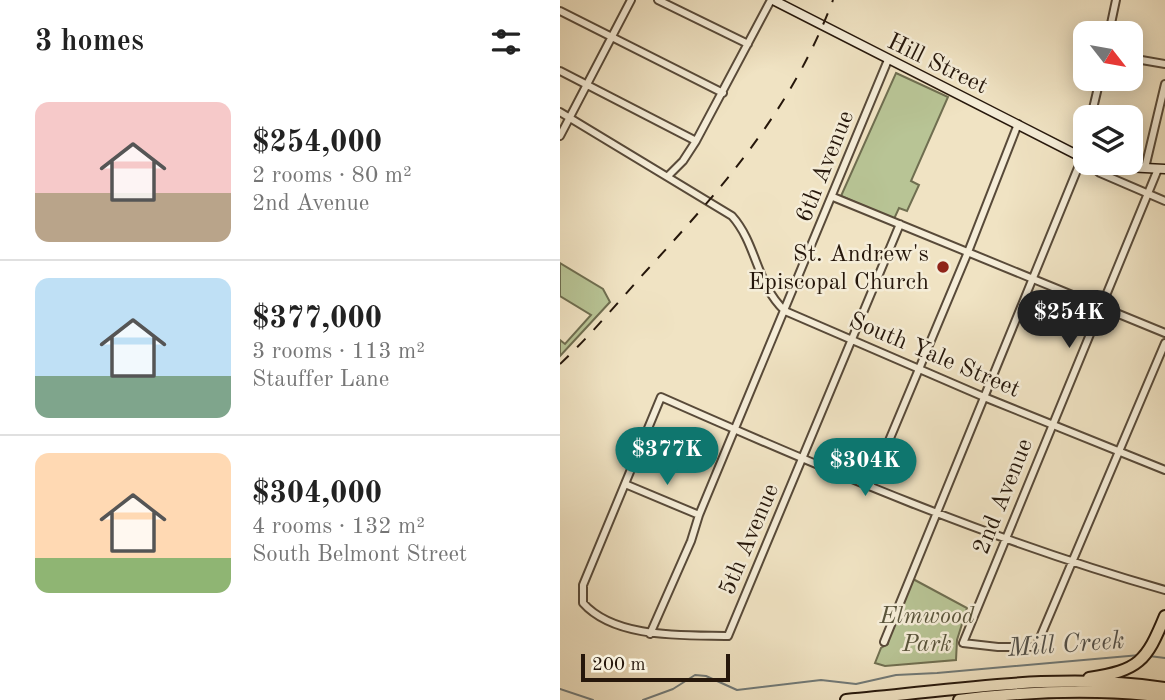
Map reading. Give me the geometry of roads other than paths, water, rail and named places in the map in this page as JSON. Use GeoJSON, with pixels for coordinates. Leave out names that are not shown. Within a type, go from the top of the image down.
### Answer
{"type":"FeatureCollection","features":[{"type":"Feature","properties":{"kind":"highway"},"geometry":{"type":"LineString","coordinates":[[846,700],[1052,682],[1118,673],[1133,666],[1150,650],[1165,616]]}},
{"type":"Feature","properties":{"kind":"highway"},"geometry":{"type":"LineString","coordinates":[[1052,682],[1165,688]]}},
{"type":"Feature","properties":{"kind":"highway"},"geometry":{"type":"LineString","coordinates":[[959,700],[1014,692],[1077,691],[1165,697]]}},
{"type":"Feature","properties":{"kind":"highway"},"geometry":{"type":"LineString","coordinates":[[1127,700],[1142,694]]}},
{"type":"Feature","properties":{"kind":"highway"},"geometry":{"type":"LineString","coordinates":[[1004,700],[1018,700]]}},
{"type":"Feature","properties":{"kind":"main road","name":"Hill Street"},"geometry":{"type":"LineString","coordinates":[[772,0],[1073,154]]}},
{"type":"Feature","properties":{"kind":"main road"},"geometry":{"type":"LineString","coordinates":[[1145,168],[1161,169]]}},
{"type":"Feature","properties":{"kind":"street"},"geometry":{"type":"LineString","coordinates":[[560,136],[631,0]]}},
{"type":"Feature","properties":{"kind":"street"},"geometry":{"type":"LineString","coordinates":[[658,0],[748,44]]}},
{"type":"Feature","properties":{"kind":"street"},"geometry":{"type":"LineString","coordinates":[[668,176],[683,161],[696,141],[772,0]]}},
{"type":"Feature","properties":{"kind":"street"},"geometry":{"type":"LineString","coordinates":[[1112,21],[1116,0]]}},
{"type":"Feature","properties":{"kind":"street"},"geometry":{"type":"LineString","coordinates":[[560,11],[723,93]]}},
{"type":"Feature","properties":{"kind":"street"},"geometry":{"type":"LineString","coordinates":[[1143,60],[1165,64]]}},
{"type":"Feature","properties":{"kind":"street","name":"6th Avenue"},"geometry":{"type":"LineString","coordinates":[[650,634],[691,541],[699,515],[888,61]]}},
{"type":"Feature","properties":{"kind":"street"},"geometry":{"type":"LineString","coordinates":[[560,71],[696,141]]}},
{"type":"Feature","properties":{"kind":"street"},"geometry":{"type":"LineString","coordinates":[[1145,168],[1165,84]]}},
{"type":"Feature","properties":{"kind":"street","name":"South Yale Street"},"geometry":{"type":"LineString","coordinates":[[560,112],[732,216],[749,239],[764,286],[785,311],[984,397],[1165,470]]}},
{"type":"Feature","properties":{"kind":"street"},"geometry":{"type":"LineString","coordinates":[[870,486],[968,252],[1018,124]]}},
{"type":"Feature","properties":{"kind":"street","name":"2nd Avenue"},"geometry":{"type":"LineString","coordinates":[[1074,562],[1036,647],[978,646],[963,643],[1148,194],[1161,169]]}},
{"type":"Feature","properties":{"kind":"street"},"geometry":{"type":"LineString","coordinates":[[884,642],[1079,175]]}},
{"type":"Feature","properties":{"kind":"street","name":"Hill Street"},"geometry":{"type":"LineString","coordinates":[[1105,175],[1165,201]]}},
{"type":"Feature","properties":{"kind":"street"},"geometry":{"type":"LineString","coordinates":[[833,197],[1165,333]]}},
{"type":"Feature","properties":{"kind":"street","name":"5th Avenue"},"geometry":{"type":"LineString","coordinates":[[650,634],[728,636],[900,224]]}},
{"type":"Feature","properties":{"kind":"street"},"geometry":{"type":"LineString","coordinates":[[1074,562],[1165,343]]}},
{"type":"Feature","properties":{"kind":"street"},"geometry":{"type":"LineString","coordinates":[[650,634],[627,628],[594,613],[583,603],[583,585],[662,397],[735,431],[1005,540],[1165,590]]}},
{"type":"Feature","properties":{"kind":"street"},"geometry":{"type":"LineString","coordinates":[[625,484],[699,515]]}},
{"type":"Feature","properties":{"kind":"waterway","name":"Mill Creek"},"geometry":{"type":"LineString","coordinates":[[643,700],[673,689],[695,675],[706,676],[737,690],[821,680],[856,684],[896,675],[1140,655]]}},
{"type":"Feature","properties":{"kind":"waterway","name":"Mill Creek"},"geometry":{"type":"LineString","coordinates":[[1149,656],[1165,658]]}},
{"type":"Feature","properties":{"kind":"waterway","name":"Mill Creek"},"geometry":{"type":"LineString","coordinates":[[560,689],[593,700]]}},
{"type":"Feature","properties":{"kind":"railway"},"geometry":{"type":"LineString","coordinates":[[560,364],[703,208],[754,144],[797,76],[833,0]]}},
{"type":"Feature","properties":{"kind":"place","name":"St. Andrew's Episcopal Church"},"geometry":{"type":"Point","coordinates":[943,267]}},
{"type":"Feature","properties":{"kind":"park label","name":"Elmwood Park"},"geometry":{"type":"Point","coordinates":[927,629]}}]}
